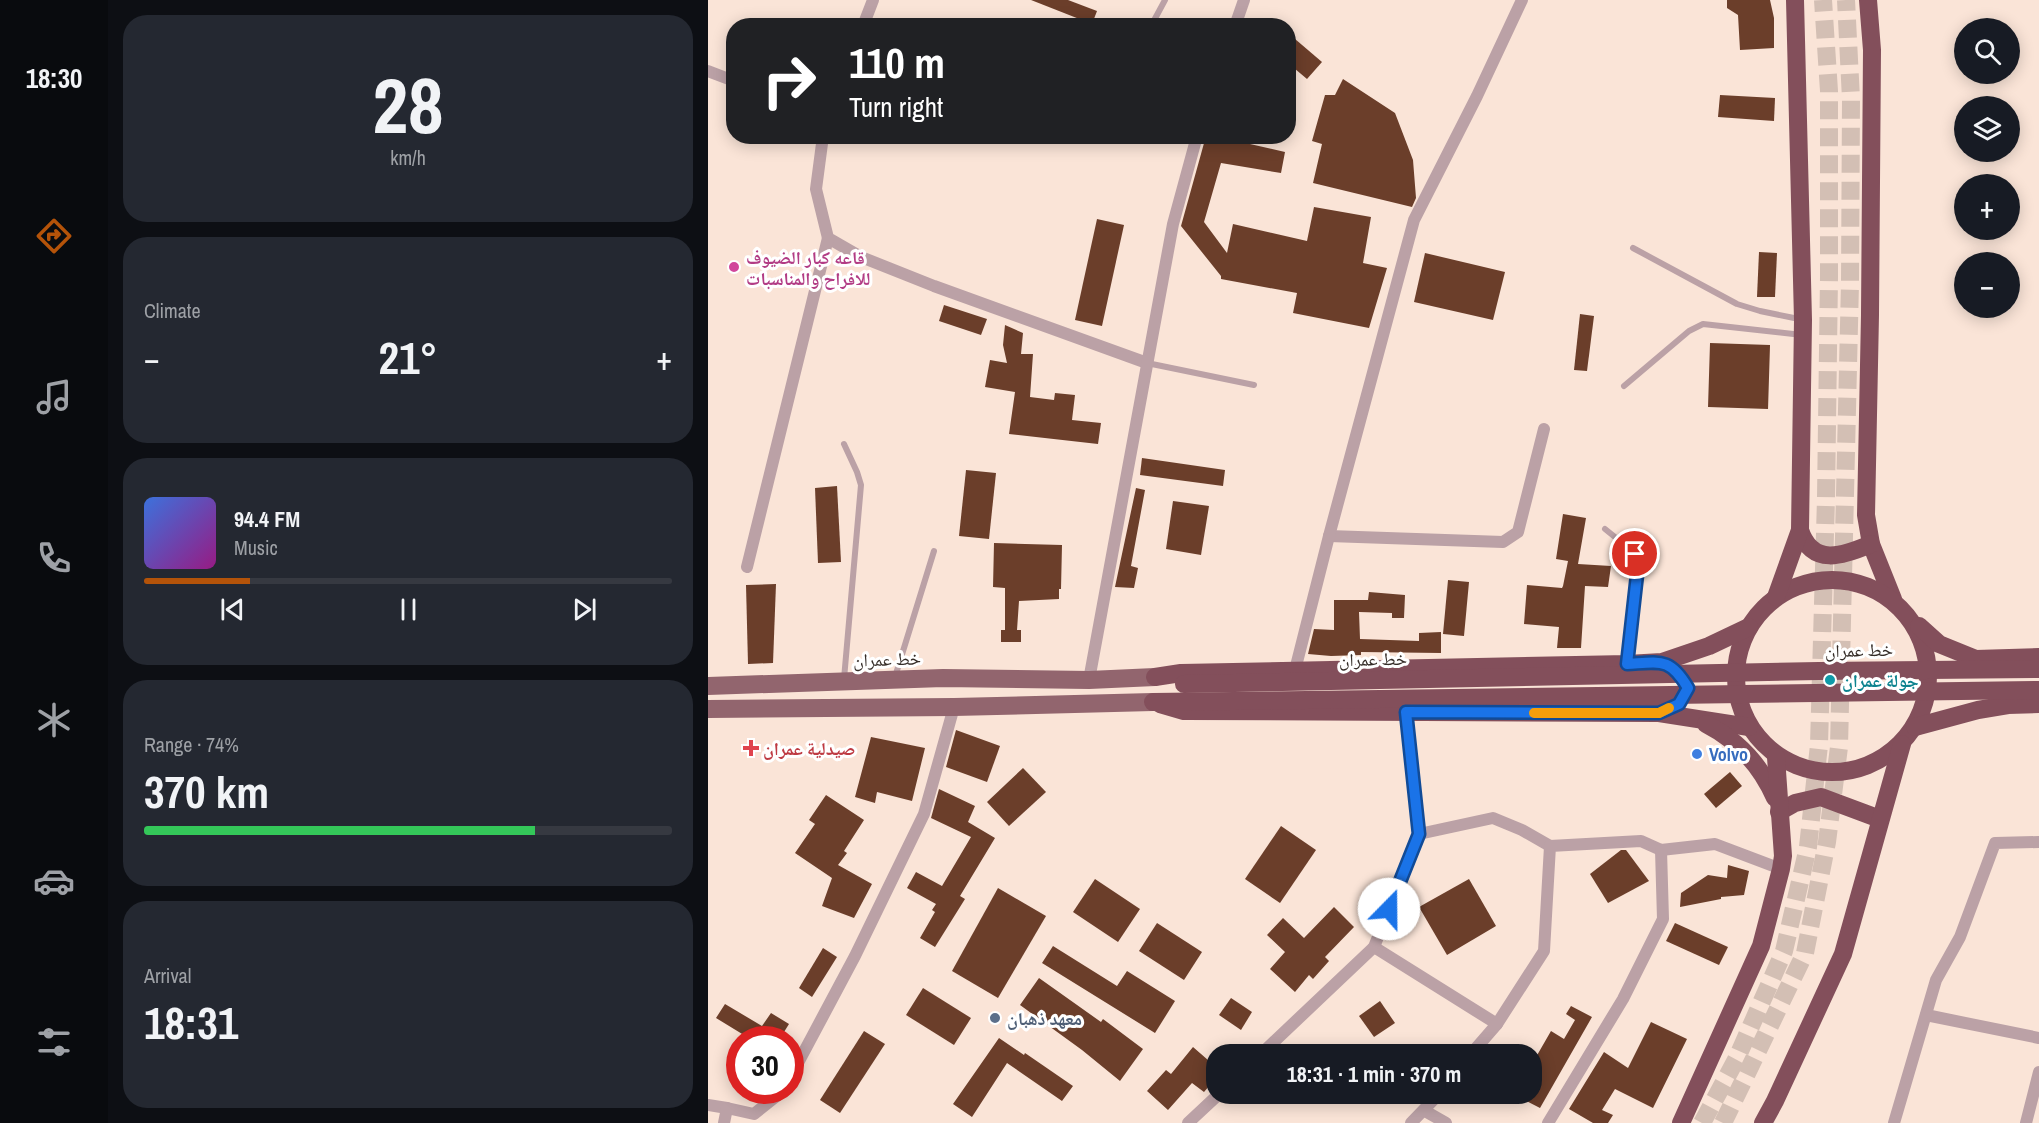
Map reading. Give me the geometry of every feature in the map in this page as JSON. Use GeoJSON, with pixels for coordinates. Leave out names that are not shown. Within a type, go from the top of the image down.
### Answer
{"type":"FeatureCollection","features":[{"type":"Feature","properties":{"kind":"highway"},"geometry":{"type":"LineString","coordinates":[[1795,0],[1803,327],[1800,530],[1803,541],[1811,550],[1828,555],[1844,554],[1870,544]]}},
{"type":"Feature","properties":{"kind":"highway"},"geometry":{"type":"LineString","coordinates":[[1868,0],[1872,62],[1866,515],[1870,544],[1893,599]]}},
{"type":"Feature","properties":{"kind":"highway"},"geometry":{"type":"LineString","coordinates":[[1800,530],[1776,597],[1749,627],[1736,660],[1737,695],[1749,728],[1776,756],[1813,772],[1854,772],[1902,744]]}},
{"type":"Feature","properties":{"kind":"highway"},"geometry":{"type":"LineString","coordinates":[[1776,597],[1814,581],[1856,581],[1893,599],[1939,644],[1976,659],[2039,657]]}},
{"type":"Feature","properties":{"kind":"highway"},"geometry":{"type":"LineString","coordinates":[[1763,1123],[1843,954],[1902,744],[1915,727],[1929,691],[1927,653],[1911,618]]}},
{"type":"Feature","properties":{"kind":"highway"},"geometry":{"type":"LineString","coordinates":[[1155,677],[1180,672],[1662,662],[1709,646],[1749,627]]}},
{"type":"Feature","properties":{"kind":"highway"},"geometry":{"type":"LineString","coordinates":[[2008,705],[1992,699],[1986,680],[1993,670],[2011,658]]}},
{"type":"Feature","properties":{"kind":"highway"},"geometry":{"type":"LineString","coordinates":[[1659,713],[1679,704],[1688,688],[1678,672],[1662,662]]}},
{"type":"Feature","properties":{"kind":"highway","name":"خط عمران"},"geometry":{"type":"LineString","coordinates":[[1155,677],[1184,684],[1820,671],[2039,669]]}},
{"type":"Feature","properties":{"kind":"highway"},"geometry":{"type":"LineString","coordinates":[[1153,702],[2039,690]]}},
{"type":"Feature","properties":{"kind":"highway"},"geometry":{"type":"LineString","coordinates":[[1153,702],[1184,711],[1659,713],[1749,728]]}},
{"type":"Feature","properties":{"kind":"highway"},"geometry":{"type":"LineString","coordinates":[[1915,727],[1978,710],[2008,705],[2039,704]]}},
{"type":"Feature","properties":{"kind":"highway"},"geometry":{"type":"LineString","coordinates":[[1696,719],[1725,735],[1755,762],[1770,786],[1779,809]]}},
{"type":"Feature","properties":{"kind":"highway"},"geometry":{"type":"LineString","coordinates":[[1681,1123],[1761,946],[1783,856],[1776,756]]}},
{"type":"Feature","properties":{"kind":"highway"},"geometry":{"type":"LineString","coordinates":[[1779,809],[1821,797],[1880,819]]}},
{"type":"Feature","properties":{"kind":"main road","name":"خط عمران"},"geometry":{"type":"LineString","coordinates":[[708,686],[843,681],[1089,680],[1155,677]]}},
{"type":"Feature","properties":{"kind":"main road"},"geometry":{"type":"LineString","coordinates":[[708,709],[954,707],[1153,702]]}},
{"type":"Feature","properties":{"kind":"street"},"geometry":{"type":"LineString","coordinates":[[866,18],[873,0]]}},
{"type":"Feature","properties":{"kind":"street"},"geometry":{"type":"LineString","coordinates":[[1238,18],[1244,0]]}},
{"type":"Feature","properties":{"kind":"street"},"geometry":{"type":"LineString","coordinates":[[1295,670],[1414,220],[1478,96],[1522,0]]}},
{"type":"Feature","properties":{"kind":"street"},"geometry":{"type":"LineString","coordinates":[[708,71],[726,78]]}},
{"type":"Feature","properties":{"kind":"street"},"geometry":{"type":"LineString","coordinates":[[747,567],[828,238],[816,189],[822,144]]}},
{"type":"Feature","properties":{"kind":"street"},"geometry":{"type":"LineString","coordinates":[[1089,680],[1173,224],[1195,144]]}},
{"type":"Feature","properties":{"kind":"street"},"geometry":{"type":"LineString","coordinates":[[828,238],[861,257],[934,286],[1147,363]]}},
{"type":"Feature","properties":{"kind":"street"},"geometry":{"type":"LineString","coordinates":[[1329,536],[1503,542],[1518,532],[1544,429]]}},
{"type":"Feature","properties":{"kind":"street"},"geometry":{"type":"LineString","coordinates":[[804,1052],[855,956],[924,814],[954,707]]}},
{"type":"Feature","properties":{"kind":"street"},"geometry":{"type":"LineString","coordinates":[[1272,1044],[1374,947],[1419,834],[1406,712]]}},
{"type":"Feature","properties":{"kind":"street"},"geometry":{"type":"LineString","coordinates":[[1419,834],[1493,818],[1522,830],[1550,846],[1641,841],[1661,850],[1715,844],[1781,868]]}},
{"type":"Feature","properties":{"kind":"street"},"geometry":{"type":"LineString","coordinates":[[1894,1123],[1936,980],[1960,937],[1995,843],[2039,843]]}},
{"type":"Feature","properties":{"kind":"street"},"geometry":{"type":"LineString","coordinates":[[1480,1044],[1497,1024],[1544,951],[1550,846]]}},
{"type":"Feature","properties":{"kind":"street"},"geometry":{"type":"LineString","coordinates":[[1548,1123],[1623,999],[1663,919],[1661,850]]}},
{"type":"Feature","properties":{"kind":"street"},"geometry":{"type":"LineString","coordinates":[[1374,947],[1497,1024]]}},
{"type":"Feature","properties":{"kind":"street"},"geometry":{"type":"LineString","coordinates":[[1926,1015],[2039,1038]]}},
{"type":"Feature","properties":{"kind":"street"},"geometry":{"type":"LineString","coordinates":[[2026,1123],[2039,1072]]}},
{"type":"Feature","properties":{"kind":"street"},"geometry":{"type":"LineString","coordinates":[[708,1106],[754,1114],[766,1104]]}},
{"type":"Feature","properties":{"kind":"street"},"geometry":{"type":"LineString","coordinates":[[1188,1123],[1209,1104]]}},
{"type":"Feature","properties":{"kind":"street"},"geometry":{"type":"LineString","coordinates":[[1412,1123],[1431,1104]]}},
{"type":"Feature","properties":{"kind":"street"},"geometry":{"type":"LineString","coordinates":[[724,1123],[727,1108]]}},
{"type":"Feature","properties":{"kind":"street"},"geometry":{"type":"LineString","coordinates":[[1425,1111],[1446,1123]]}},
{"type":"Feature","properties":{"kind":"lane"},"geometry":{"type":"LineString","coordinates":[[1155,18],[1165,0]]}},
{"type":"Feature","properties":{"kind":"lane"},"geometry":{"type":"LineString","coordinates":[[1633,248],[1737,304],[1803,327]]}},
{"type":"Feature","properties":{"kind":"lane"},"geometry":{"type":"LineString","coordinates":[[1624,386],[1689,331],[1703,324],[1803,327]]}},
{"type":"Feature","properties":{"kind":"lane"},"geometry":{"type":"LineString","coordinates":[[1147,363],[1254,385]]}},
{"type":"Feature","properties":{"kind":"lane"},"geometry":{"type":"LineString","coordinates":[[843,681],[861,485],[844,444]]}},
{"type":"Feature","properties":{"kind":"lane"},"geometry":{"type":"LineString","coordinates":[[1605,529],[1635,554],[1638,566],[1627,664]]}},
{"type":"Feature","properties":{"kind":"lane"},"geometry":{"type":"LineString","coordinates":[[894,680],[934,551]]}},
{"type":"Feature","properties":{"kind":"building"},"geometry":{"type":"Polygon","coordinates":[[[1031,0],[1068,0],[1097,11],[1094,18],[1077,18],[1031,0]]]}},
{"type":"Feature","properties":{"kind":"building"},"geometry":{"type":"Polygon","coordinates":[[[1727,0],[1770,0],[1774,18],[1774,48],[1740,50],[1738,15],[1727,8],[1727,0]]]}},
{"type":"Feature","properties":{"kind":"building"},"geometry":{"type":"Polygon","coordinates":[[[1296,40],[1322,62],[1307,79],[1296,70],[1296,40]]]}},
{"type":"Feature","properties":{"kind":"building"},"geometry":{"type":"Polygon","coordinates":[[[1343,79],[1395,113],[1413,160],[1416,198],[1412,207],[1313,183],[1322,144],[1312,141],[1325,95],[1335,95],[1343,79]]]}},
{"type":"Feature","properties":{"kind":"building"},"geometry":{"type":"Polygon","coordinates":[[[1720,95],[1775,98],[1774,121],[1718,117],[1720,95]]]}},
{"type":"Feature","properties":{"kind":"building"},"geometry":{"type":"Polygon","coordinates":[[[1204,144],[1250,144],[1285,152],[1281,173],[1221,163],[1204,222],[1227,253],[1233,224],[1307,241],[1314,207],[1371,217],[1363,263],[1387,268],[1369,328],[1293,313],[1297,293],[1221,279],[1221,276],[1181,226],[1204,144]]]}},
{"type":"Feature","properties":{"kind":"building"},"geometry":{"type":"Polygon","coordinates":[[[1097,219],[1124,225],[1102,326],[1075,320],[1097,219]]]}},
{"type":"Feature","properties":{"kind":"building"},"geometry":{"type":"Polygon","coordinates":[[[1759,252],[1777,253],[1775,297],[1757,297],[1759,252]]]}},
{"type":"Feature","properties":{"kind":"building"},"geometry":{"type":"Polygon","coordinates":[[[1425,253],[1505,272],[1493,320],[1414,302],[1425,253]]]}},
{"type":"Feature","properties":{"kind":"building"},"geometry":{"type":"Polygon","coordinates":[[[944,305],[987,319],[981,335],[939,321],[944,305]]]}},
{"type":"Feature","properties":{"kind":"building"},"geometry":{"type":"Polygon","coordinates":[[[1580,314],[1594,316],[1587,371],[1574,370],[1580,314]]]}},
{"type":"Feature","properties":{"kind":"building"},"geometry":{"type":"Polygon","coordinates":[[[1005,325],[1023,333],[1021,354],[1033,354],[1030,397],[1054,400],[1055,393],[1075,395],[1072,420],[1101,423],[1098,444],[1009,434],[1015,392],[985,387],[990,360],[1007,363],[1003,345],[1005,325]]]}},
{"type":"Feature","properties":{"kind":"building"},"geometry":{"type":"Polygon","coordinates":[[[1710,343],[1770,345],[1768,409],[1708,407],[1710,343]]]}},
{"type":"Feature","properties":{"kind":"building"},"geometry":{"type":"Polygon","coordinates":[[[1142,458],[1225,470],[1223,486],[1140,475],[1142,458]]]}},
{"type":"Feature","properties":{"kind":"building"},"geometry":{"type":"Polygon","coordinates":[[[966,470],[996,473],[989,539],[959,536],[966,470]]]}},
{"type":"Feature","properties":{"kind":"building"},"geometry":{"type":"Polygon","coordinates":[[[837,486],[841,562],[818,563],[815,488],[837,486]]]}},
{"type":"Feature","properties":{"kind":"building"},"geometry":{"type":"Polygon","coordinates":[[[1136,488],[1145,490],[1131,566],[1138,568],[1134,588],[1115,587],[1136,488]]]}},
{"type":"Feature","properties":{"kind":"building"},"geometry":{"type":"Polygon","coordinates":[[[1173,501],[1209,506],[1201,555],[1166,549],[1173,501]]]}},
{"type":"Feature","properties":{"kind":"building"},"geometry":{"type":"Polygon","coordinates":[[[1563,514],[1586,518],[1578,564],[1611,566],[1608,587],[1585,586],[1581,648],[1557,648],[1559,627],[1524,624],[1527,585],[1562,588],[1563,586],[1568,561],[1556,559],[1563,514]]]}},
{"type":"Feature","properties":{"kind":"building"},"geometry":{"type":"Polygon","coordinates":[[[994,543],[1062,545],[1059,599],[1019,601],[1017,630],[1021,630],[1021,642],[1001,642],[1001,630],[1005,630],[1005,588],[993,587],[994,543]]]}},
{"type":"Feature","properties":{"kind":"building"},"geometry":{"type":"Polygon","coordinates":[[[1448,580],[1469,582],[1464,636],[1443,634],[1448,580]]]}},
{"type":"Feature","properties":{"kind":"building"},"geometry":{"type":"Polygon","coordinates":[[[776,584],[773,663],[748,664],[746,585],[776,584]]]}},
{"type":"Feature","properties":{"kind":"building"},"geometry":{"type":"Polygon","coordinates":[[[1369,592],[1405,595],[1404,618],[1392,618],[1392,613],[1359,612],[1360,639],[1419,641],[1419,633],[1441,632],[1441,653],[1361,652],[1361,655],[1331,656],[1308,654],[1314,629],[1334,630],[1334,600],[1368,600],[1369,592]]]}},
{"type":"Feature","properties":{"kind":"building"},"geometry":{"type":"Polygon","coordinates":[[[956,730],[1000,746],[987,782],[946,767],[956,730]]]}},
{"type":"Feature","properties":{"kind":"building"},"geometry":{"type":"Polygon","coordinates":[[[871,737],[925,748],[912,801],[877,792],[875,803],[855,797],[871,737]]]}},
{"type":"Feature","properties":{"kind":"building"},"geometry":{"type":"Polygon","coordinates":[[[1023,768],[1046,792],[1009,826],[987,802],[1023,768]]]}},
{"type":"Feature","properties":{"kind":"building"},"geometry":{"type":"Polygon","coordinates":[[[1730,772],[1742,786],[1716,808],[1704,794],[1730,772]]]}},
{"type":"Feature","properties":{"kind":"building"},"geometry":{"type":"Polygon","coordinates":[[[939,789],[975,806],[968,822],[995,838],[960,896],[965,899],[935,947],[920,938],[935,912],[932,910],[936,904],[907,888],[916,872],[942,886],[971,837],[931,818],[939,789]]]}},
{"type":"Feature","properties":{"kind":"building"},"geometry":{"type":"Polygon","coordinates":[[[826,795],[864,820],[844,851],[847,853],[838,865],[872,884],[854,918],[822,906],[832,878],[795,853],[815,824],[809,820],[826,795]]]}},
{"type":"Feature","properties":{"kind":"building"},"geometry":{"type":"Polygon","coordinates":[[[1281,826],[1316,850],[1280,903],[1245,879],[1281,826]]]}},
{"type":"Feature","properties":{"kind":"building"},"geometry":{"type":"Polygon","coordinates":[[[1621,850],[1626,850],[1649,881],[1608,903],[1590,874],[1621,850]]]}},
{"type":"Feature","properties":{"kind":"building"},"geometry":{"type":"Polygon","coordinates":[[[1728,865],[1749,871],[1744,895],[1721,897],[1721,899],[1680,907],[1681,893],[1708,875],[1727,878],[1728,865]]]}},
{"type":"Feature","properties":{"kind":"building"},"geometry":{"type":"Polygon","coordinates":[[[1095,879],[1140,909],[1118,942],[1073,912],[1095,879]]]}},
{"type":"Feature","properties":{"kind":"building"},"geometry":{"type":"Polygon","coordinates":[[[1469,879],[1496,926],[1447,955],[1419,907],[1469,879]]]}},
{"type":"Feature","properties":{"kind":"building"},"geometry":{"type":"Polygon","coordinates":[[[998,888],[1046,916],[998,998],[952,971],[998,888]]]}},
{"type":"Feature","properties":{"kind":"building"},"geometry":{"type":"Polygon","coordinates":[[[1334,907],[1354,927],[1325,957],[1329,961],[1313,979],[1309,975],[1295,992],[1270,969],[1285,952],[1267,935],[1283,918],[1304,938],[1334,907]]]}},
{"type":"Feature","properties":{"kind":"building"},"geometry":{"type":"Polygon","coordinates":[[[1157,923],[1202,952],[1184,980],[1139,951],[1157,923]]]}},
{"type":"Feature","properties":{"kind":"building"},"geometry":{"type":"Polygon","coordinates":[[[1675,923],[1728,947],[1719,965],[1666,941],[1675,923]]]}},
{"type":"Feature","properties":{"kind":"building"},"geometry":{"type":"Polygon","coordinates":[[[1053,946],[1117,986],[1127,971],[1175,1001],[1155,1033],[1042,963],[1053,946]]]}},
{"type":"Feature","properties":{"kind":"building"},"geometry":{"type":"Polygon","coordinates":[[[823,948],[837,957],[812,997],[799,988],[823,948]]]}},
{"type":"Feature","properties":{"kind":"building"},"geometry":{"type":"Polygon","coordinates":[[[1039,978],[1101,1022],[1103,1019],[1143,1049],[1120,1081],[1020,1005],[1039,978]]]}},
{"type":"Feature","properties":{"kind":"building"},"geometry":{"type":"Polygon","coordinates":[[[923,988],[971,1018],[954,1045],[906,1015],[923,988]]]}},
{"type":"Feature","properties":{"kind":"building"},"geometry":{"type":"Polygon","coordinates":[[[1231,998],[1252,1012],[1241,1030],[1219,1015],[1231,998]]]}},
{"type":"Feature","properties":{"kind":"building"},"geometry":{"type":"Polygon","coordinates":[[[1380,1001],[1395,1023],[1374,1037],[1359,1016],[1380,1001]]]}},
{"type":"Feature","properties":{"kind":"building"},"geometry":{"type":"Polygon","coordinates":[[[725,1004],[762,1026],[729,1026],[716,1018],[725,1004]]]}},
{"type":"Feature","properties":{"kind":"building"},"geometry":{"type":"Polygon","coordinates":[[[1571,1006],[1592,1017],[1540,1108],[1532,1104],[1542,1104],[1542,1047],[1551,1031],[1564,1039],[1575,1020],[1566,1014],[1571,1006]]]}},
{"type":"Feature","properties":{"kind":"building"},"geometry":{"type":"Polygon","coordinates":[[[771,1013],[789,1024],[788,1026],[762,1026],[771,1013]]]}},
{"type":"Feature","properties":{"kind":"building"},"geometry":{"type":"Polygon","coordinates":[[[1651,1022],[1687,1039],[1653,1108],[1615,1089],[1602,1110],[1613,1115],[1608,1123],[1593,1123],[1569,1109],[1604,1052],[1628,1068],[1651,1022]]]}},
{"type":"Feature","properties":{"kind":"building"},"geometry":{"type":"Polygon","coordinates":[[[864,1031],[885,1044],[840,1113],[820,1100],[864,1031]]]}},
{"type":"Feature","properties":{"kind":"building"},"geometry":{"type":"Polygon","coordinates":[[[999,1038],[1073,1086],[1062,1101],[1007,1063],[972,1117],[953,1104],[999,1038]]]}},
{"type":"Feature","properties":{"kind":"building"},"geometry":{"type":"Polygon","coordinates":[[[1193,1047],[1206,1058],[1206,1090],[1204,1092],[1192,1083],[1168,1110],[1147,1091],[1166,1070],[1171,1074],[1193,1047]]]}},
{"type":"Feature","properties":{"kind":"tunnel"},"geometry":{"type":"LineString","coordinates":[[1702,1123],[1737,1058],[1784,951],[1808,847],[1819,745],[1829,277],[1829,91],[1823,0]]}},
{"type":"Feature","properties":{"kind":"tunnel"},"geometry":{"type":"LineString","coordinates":[[1723,1123],[1805,953],[1827,842],[1839,747],[1850,283],[1851,99],[1846,0]]}},
{"type":"Feature","properties":{"kind":"slow traffic"},"geometry":{"type":"LineString","coordinates":[[1534,713],[1659,713],[1669,708]]}},
{"type":"Feature","properties":{"kind":"place","name":"قاعه كبار الضيوف للافراح والمناسبات"},"geometry":{"type":"Point","coordinates":[734,267]}},
{"type":"Feature","properties":{"kind":"place","name":"جولة عمران"},"geometry":{"type":"Point","coordinates":[1830,680]}},
{"type":"Feature","properties":{"kind":"place","name":"صيدلية عمران"},"geometry":{"type":"Point","coordinates":[751,748]}},
{"type":"Feature","properties":{"kind":"place","name":"Volvo"},"geometry":{"type":"Point","coordinates":[1697,754]}},
{"type":"Feature","properties":{"kind":"place","name":"معهد ذهبان"},"geometry":{"type":"Point","coordinates":[995,1018]}},
{"type":"Feature","properties":{"kind":"route"},"geometry":{"type":"LineString","coordinates":[[1389,909],[1419,834],[1406,712],[1659,713],[1679,704],[1688,688],[1678,672],[1662,662],[1627,664],[1638,566],[1635,554]]}}]}
